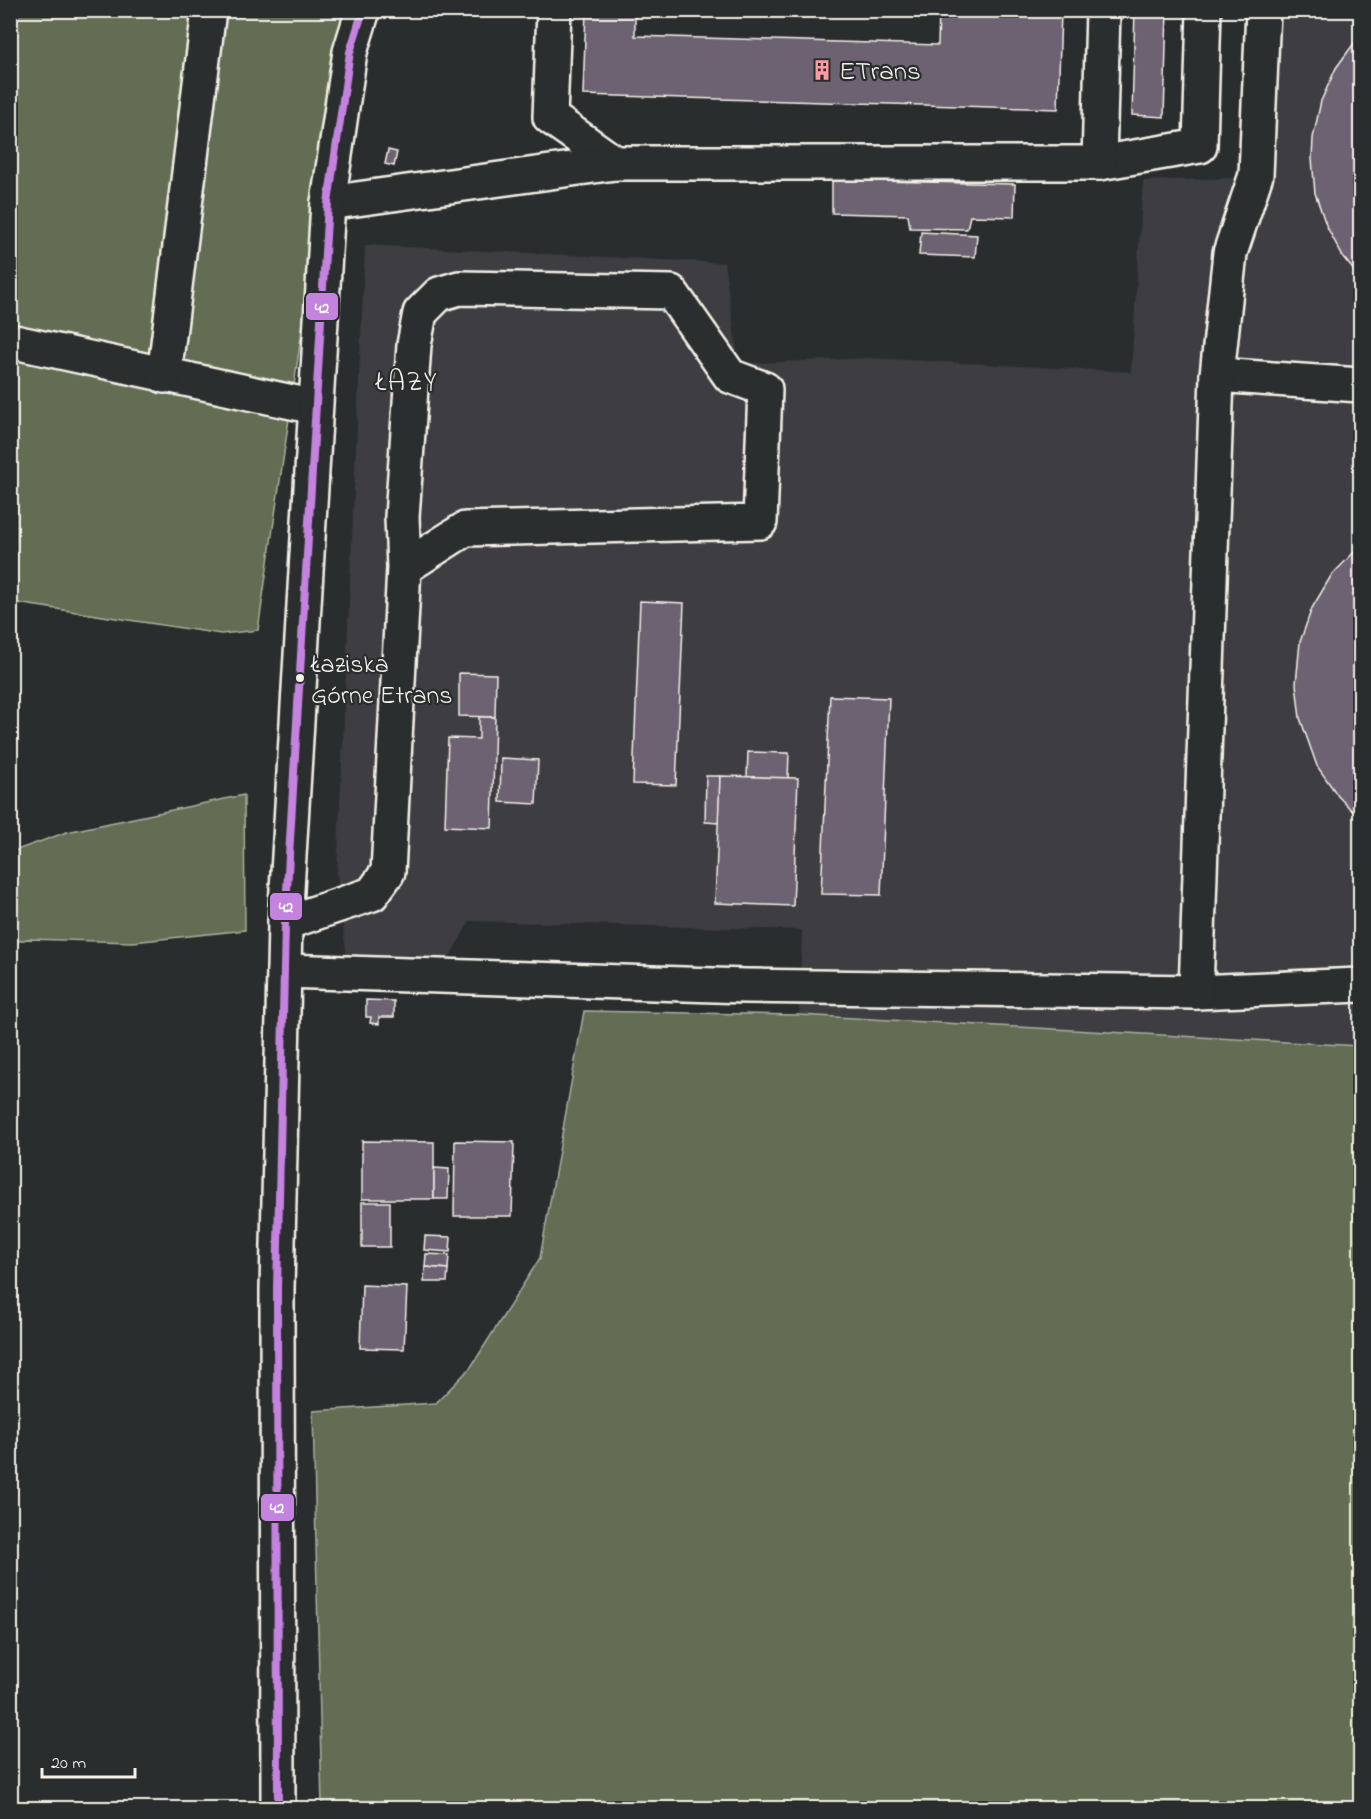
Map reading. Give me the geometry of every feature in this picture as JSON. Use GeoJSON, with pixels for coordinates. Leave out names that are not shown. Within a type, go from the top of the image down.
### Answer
{"type":"FeatureCollection","features":[{"type":"Feature","properties":{"kind":"street"},"geometry":{"type":"LineString","coordinates":[[164,376],[209,10]]}},
{"type":"Feature","properties":{"kind":"street"},"geometry":{"type":"LineString","coordinates":[[278,1809],[277,1290],[285,923],[328,203],[350,52],[363,10]]}},
{"type":"Feature","properties":{"kind":"street"},"geometry":{"type":"LineString","coordinates":[[554,10],[550,117],[615,163]]}},
{"type":"Feature","properties":{"kind":"street"},"geometry":{"type":"LineString","coordinates":[[1099,163],[1103,10]]}},
{"type":"Feature","properties":{"kind":"street"},"geometry":{"type":"LineString","coordinates":[[328,203],[615,163],[1099,163],[1200,146],[1204,10]]}},
{"type":"Feature","properties":{"kind":"street"},"geometry":{"type":"LineString","coordinates":[[1196,993],[1217,375],[1230,253],[1256,175],[1263,10]]}},
{"type":"Feature","properties":{"kind":"street"},"geometry":{"type":"LineString","coordinates":[[285,923],[372,894],[388,872],[404,568],[402,517],[414,345],[420,313],[439,294],[459,288],[671,292],[730,376],[765,389],[760,522],[465,529],[404,568]]}},
{"type":"Feature","properties":{"kind":"street"},"geometry":{"type":"LineString","coordinates":[[10,341],[315,407]]}},
{"type":"Feature","properties":{"kind":"street"},"geometry":{"type":"LineString","coordinates":[[1217,375],[1360,385]]}},
{"type":"Feature","properties":{"kind":"street"},"geometry":{"type":"LineString","coordinates":[[284,970],[745,986],[1196,993],[1360,985]]}},
{"type":"Feature","properties":{"kind":"shaded area"},"geometry":{"type":"Polygon","coordinates":[[[1244,11],[1360,11],[1360,1046],[799,1015],[802,930],[470,921],[446,963],[347,961],[337,874],[365,245],[724,263],[739,364],[868,358],[1131,372],[1143,181],[1236,178],[1244,11]]]}},
{"type":"Feature","properties":{"kind":"green space"},"geometry":{"type":"Polygon","coordinates":[[[10,11],[349,11],[258,630],[221,634],[11,602],[10,11]]]}},
{"type":"Feature","properties":{"kind":"green space"},"geometry":{"type":"Polygon","coordinates":[[[244,795],[245,930],[133,942],[27,939],[11,943],[11,852],[67,832],[244,795]]]}},
{"type":"Feature","properties":{"kind":"green space"},"geometry":{"type":"Polygon","coordinates":[[[584,1011],[799,1015],[1360,1046],[1360,1808],[322,1808],[313,1411],[436,1403],[471,1367],[540,1258],[584,1011]]]}},
{"type":"Feature","properties":{"kind":"building","name":"ETrans"},"geometry":{"type":"Polygon","coordinates":[[[586,10],[635,10],[635,36],[938,45],[939,10],[1061,10],[1058,109],[583,95],[586,10]]]}},
{"type":"Feature","properties":{"kind":"building"},"geometry":{"type":"Polygon","coordinates":[[[1135,10],[1167,10],[1164,117],[1132,115],[1135,10]]]}},
{"type":"Feature","properties":{"kind":"building"},"geometry":{"type":"Polygon","coordinates":[[[1360,35],[1360,278],[1343,257],[1326,225],[1315,193],[1312,159],[1313,138],[1321,101],[1336,68],[1360,35]]]}},
{"type":"Feature","properties":{"kind":"building"},"geometry":{"type":"Polygon","coordinates":[[[388,150],[397,152],[394,166],[385,164],[388,150]]]}},
{"type":"Feature","properties":{"kind":"building"},"geometry":{"type":"Polygon","coordinates":[[[832,180],[1015,184],[1014,217],[970,216],[967,229],[910,228],[908,215],[832,213],[832,180]]]}},
{"type":"Feature","properties":{"kind":"building"},"geometry":{"type":"Polygon","coordinates":[[[921,232],[977,235],[975,257],[919,255],[921,232]]]}},
{"type":"Feature","properties":{"kind":"building"},"geometry":{"type":"Polygon","coordinates":[[[1360,546],[1360,819],[1338,796],[1317,766],[1300,718],[1296,684],[1300,642],[1312,608],[1331,576],[1360,546]]]}},
{"type":"Feature","properties":{"kind":"building"},"geometry":{"type":"Polygon","coordinates":[[[640,601],[684,603],[676,785],[633,784],[640,601]]]}},
{"type":"Feature","properties":{"kind":"building"},"geometry":{"type":"Polygon","coordinates":[[[459,673],[496,674],[495,717],[459,716],[459,673]]]}},
{"type":"Feature","properties":{"kind":"building"},"geometry":{"type":"Polygon","coordinates":[[[830,696],[889,698],[881,895],[821,894],[830,696]]]}},
{"type":"Feature","properties":{"kind":"building"},"geometry":{"type":"Polygon","coordinates":[[[479,717],[495,717],[492,828],[445,826],[448,738],[479,739],[479,717]]]}},
{"type":"Feature","properties":{"kind":"building"},"geometry":{"type":"Polygon","coordinates":[[[748,752],[789,753],[788,778],[747,777],[748,752]]]}},
{"type":"Feature","properties":{"kind":"building"},"geometry":{"type":"Polygon","coordinates":[[[501,758],[538,760],[536,804],[500,802],[501,758]]]}},
{"type":"Feature","properties":{"kind":"building"},"geometry":{"type":"Polygon","coordinates":[[[706,776],[720,776],[719,823],[705,822],[706,776]]]}},
{"type":"Feature","properties":{"kind":"building"},"geometry":{"type":"Polygon","coordinates":[[[720,776],[798,778],[793,906],[715,903],[720,776]]]}},
{"type":"Feature","properties":{"kind":"building"},"geometry":{"type":"Polygon","coordinates":[[[366,1000],[394,1001],[394,1017],[379,1017],[379,1024],[370,1023],[371,1017],[366,1017],[366,1000]]]}},
{"type":"Feature","properties":{"kind":"building"},"geometry":{"type":"Polygon","coordinates":[[[362,1141],[434,1142],[434,1199],[362,1199],[362,1141]]]}},
{"type":"Feature","properties":{"kind":"building"},"geometry":{"type":"Polygon","coordinates":[[[455,1141],[514,1142],[512,1216],[454,1216],[455,1141]]]}},
{"type":"Feature","properties":{"kind":"building"},"geometry":{"type":"Polygon","coordinates":[[[434,1168],[449,1169],[448,1199],[434,1199],[434,1168]]]}},
{"type":"Feature","properties":{"kind":"building"},"geometry":{"type":"Polygon","coordinates":[[[362,1202],[390,1202],[390,1247],[362,1247],[362,1202]]]}},
{"type":"Feature","properties":{"kind":"building"},"geometry":{"type":"Polygon","coordinates":[[[425,1236],[451,1237],[450,1252],[424,1250],[425,1236]]]}},
{"type":"Feature","properties":{"kind":"building"},"geometry":{"type":"Polygon","coordinates":[[[426,1254],[449,1255],[448,1269],[425,1267],[426,1254]]]}},
{"type":"Feature","properties":{"kind":"building"},"geometry":{"type":"Polygon","coordinates":[[[425,1267],[448,1269],[447,1282],[424,1282],[425,1267]]]}},
{"type":"Feature","properties":{"kind":"building"},"geometry":{"type":"Polygon","coordinates":[[[362,1285],[407,1287],[404,1349],[360,1348],[362,1285]]]}},
{"type":"Feature","properties":{"kind":"transit line","name":"42"},"geometry":{"type":"LineString","coordinates":[[278,1808],[277,1290],[285,923],[328,203],[350,52],[363,10]]}},
{"type":"Feature","properties":{"kind":"place","name":"ETrans"},"geometry":{"type":"Point","coordinates":[822,70]}},
{"type":"Feature","properties":{"kind":"place","name":"Łaziska Górne Etrans"},"geometry":{"type":"Point","coordinates":[300,678]}},
{"type":"Feature","properties":{"kind":"district","name":"ŁAZY"},"geometry":{"type":"Point","coordinates":[407,380]}}]}
